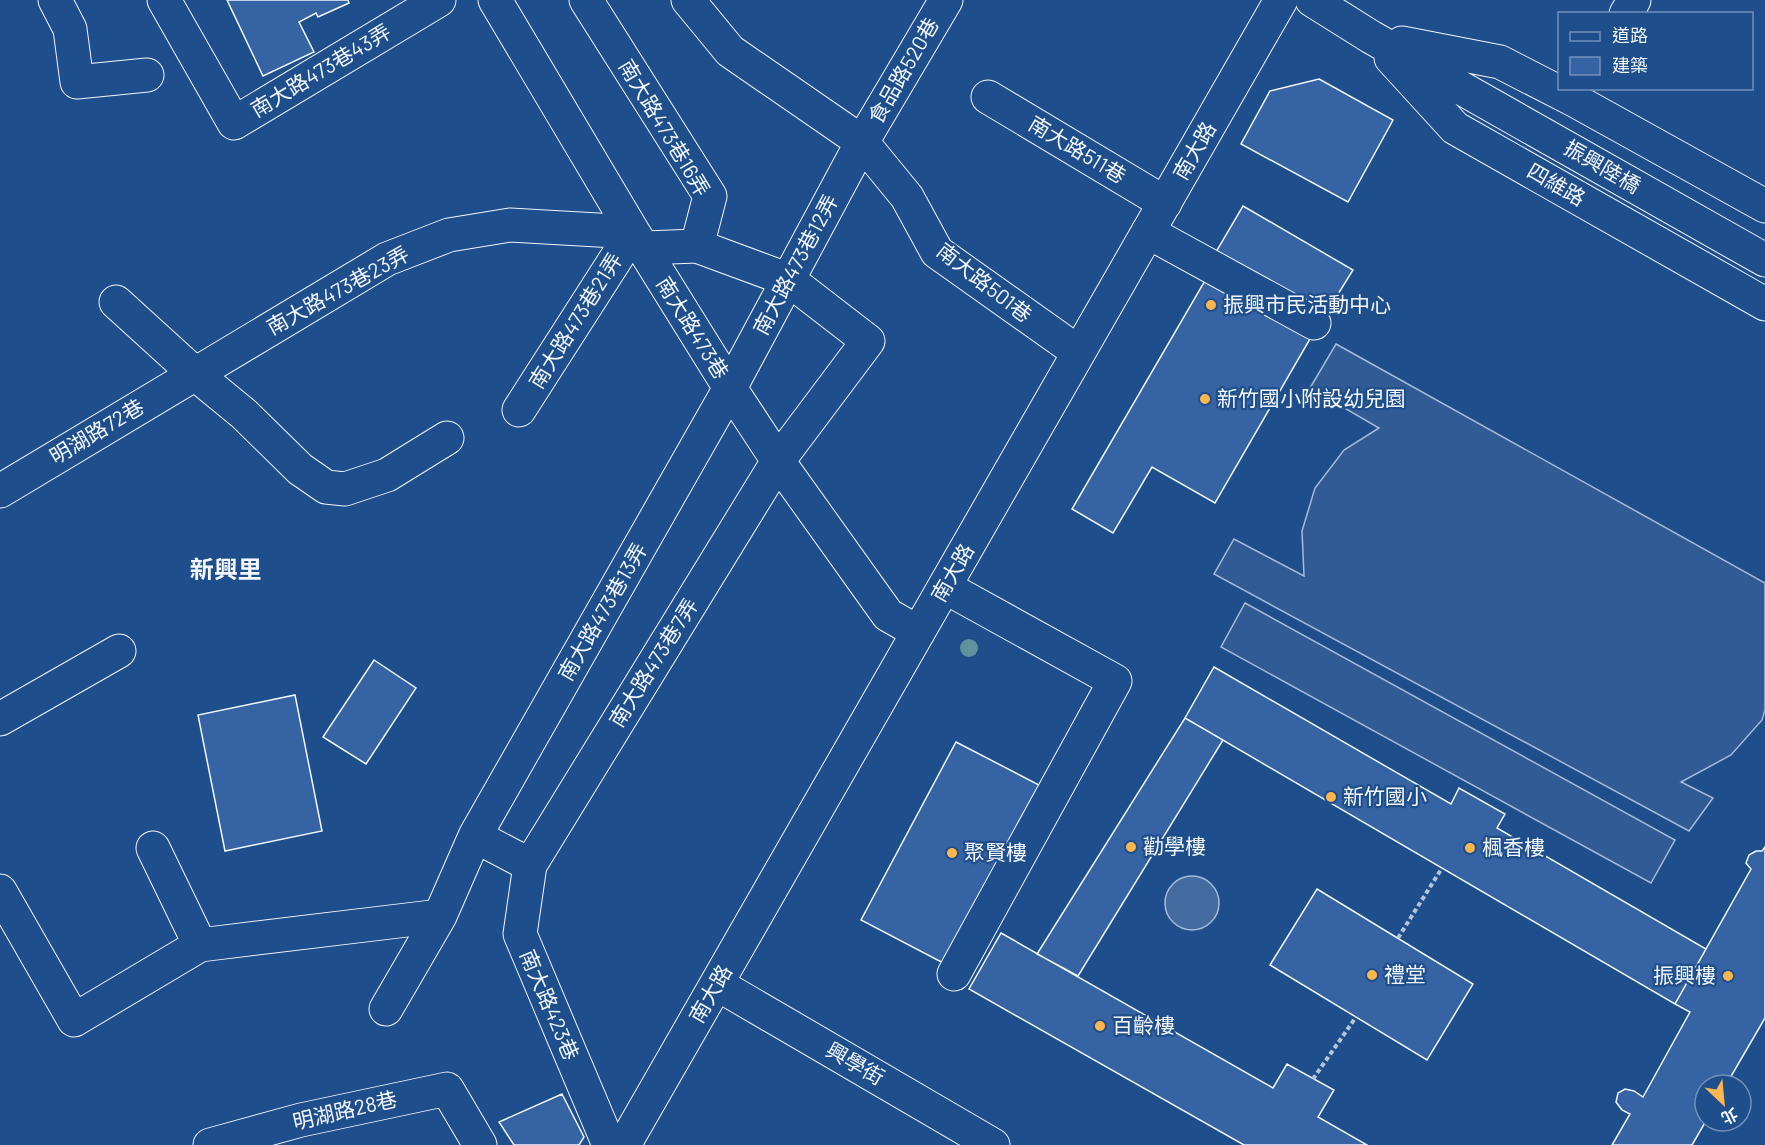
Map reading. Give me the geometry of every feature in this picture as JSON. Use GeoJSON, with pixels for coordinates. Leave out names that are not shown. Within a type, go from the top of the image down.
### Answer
{"type":"FeatureCollection","features":[{"type":"Feature","properties":{"kind":"street"},"geometry":{"type":"LineString","coordinates":[[55,0],[70,29],[77,82],[147,75]]}},
{"type":"Feature","properties":{"kind":"street","name":"南大路473巷43弄"},"geometry":{"type":"LineString","coordinates":[[164,0],[234,123],[439,0]]}},
{"type":"Feature","properties":{"kind":"street","name":"南大路473巷"},"geometry":{"type":"LineString","coordinates":[[495,0],[638,240],[778,461],[888,615],[918,632]]}},
{"type":"Feature","properties":{"kind":"street","name":"南大路473巷16弄"},"geometry":{"type":"LineString","coordinates":[[586,0],[710,196],[697,246]]}},
{"type":"Feature","properties":{"kind":"street"},"geometry":{"type":"LineString","coordinates":[[688,0],[730,51],[862,142]]}},
{"type":"Feature","properties":{"kind":"street","name":"食品路520巷"},"geometry":{"type":"LineString","coordinates":[[862,142],[946,0]]}},
{"type":"Feature","properties":{"kind":"street","name":"南大路"},"geometry":{"type":"LineString","coordinates":[[624,1145],[1281,0]]}},
{"type":"Feature","properties":{"kind":"street","name":"四維路"},"geometry":{"type":"LineString","coordinates":[[1312,0],[1371,37],[1440,74]]}},
{"type":"Feature","properties":{"kind":"street","name":"四維路"},"geometry":{"type":"LineString","coordinates":[[1371,37],[1500,62],[1558,86]]}},
{"type":"Feature","properties":{"kind":"street","name":"四維路"},"geometry":{"type":"LineString","coordinates":[[1371,37],[1455,128],[1765,304]]}},
{"type":"Feature","properties":{"kind":"street","name":"振興陸橋"},"geometry":{"type":"LineString","coordinates":[[1440,74],[1765,260]]}},
{"type":"Feature","properties":{"kind":"street","name":"四維路"},"geometry":{"type":"LineString","coordinates":[[1580,95],[1765,206]]}},
{"type":"Feature","properties":{"kind":"street","name":"南大路511巷"},"geometry":{"type":"LineString","coordinates":[[988,97],[1165,203]]}},
{"type":"Feature","properties":{"kind":"street","name":"南大路473巷12弄"},"geometry":{"type":"LineString","coordinates":[[730,388],[862,142]]}},
{"type":"Feature","properties":{"kind":"street","name":"南大路501巷"},"geometry":{"type":"LineString","coordinates":[[862,142],[906,197],[937,252],[1077,352]]}},
{"type":"Feature","properties":{"kind":"street","name":"南大路473巷23弄"},"geometry":{"type":"LineString","coordinates":[[194,373],[387,259],[448,235],[510,225],[638,240]]}},
{"type":"Feature","properties":{"kind":"street"},"geometry":{"type":"LineString","coordinates":[[1148,232],[1314,323]]}},
{"type":"Feature","properties":{"kind":"street"},"geometry":{"type":"LineString","coordinates":[[638,240],[697,246],[789,280]]}},
{"type":"Feature","properties":{"kind":"street","name":"南大路473巷21弄"},"geometry":{"type":"LineString","coordinates":[[519,410],[638,240]]}},
{"type":"Feature","properties":{"kind":"street","name":"南大路473巷7弄"},"geometry":{"type":"LineString","coordinates":[[530,865],[778,461],[868,341],[789,280]]}},
{"type":"Feature","properties":{"kind":"street"},"geometry":{"type":"LineString","coordinates":[[116,302],[194,373],[244,414],[300,469],[326,487],[345,489],[387,475],[447,438]]}},
{"type":"Feature","properties":{"kind":"street","name":"明湖路72巷"},"geometry":{"type":"LineString","coordinates":[[0,491],[194,373]]}},
{"type":"Feature","properties":{"kind":"street","name":"南大路473巷13弄"},"geometry":{"type":"LineString","coordinates":[[475,836],[730,388]]}},
{"type":"Feature","properties":{"kind":"street"},"geometry":{"type":"LineString","coordinates":[[945,587],[1115,681],[954,974]]}},
{"type":"Feature","properties":{"kind":"street"},"geometry":{"type":"LineString","coordinates":[[0,719],[119,651]]}},
{"type":"Feature","properties":{"kind":"street"},"geometry":{"type":"LineString","coordinates":[[386,1009],[440,916],[475,836],[530,865]]}},
{"type":"Feature","properties":{"kind":"street"},"geometry":{"type":"LineString","coordinates":[[153,848],[200,945]]}},
{"type":"Feature","properties":{"kind":"street","name":"南大路423巷"},"geometry":{"type":"LineString","coordinates":[[530,865],[520,934],[609,1145]]}},
{"type":"Feature","properties":{"kind":"street"},"geometry":{"type":"LineString","coordinates":[[0,891],[74,1020],[200,945],[440,916]]}},
{"type":"Feature","properties":{"kind":"street","name":"興學街"},"geometry":{"type":"LineString","coordinates":[[717,984],[993,1145]]}},
{"type":"Feature","properties":{"kind":"street","name":"明湖路28巷"},"geometry":{"type":"LineString","coordinates":[[210,1145],[302,1120],[447,1089],[480,1145]]}},
{"type":"Feature","properties":{"kind":"path"},"geometry":{"type":"LineString","coordinates":[[1398,938],[1442,868]]}},
{"type":"Feature","properties":{"kind":"path"},"geometry":{"type":"LineString","coordinates":[[1313,1079],[1356,1017]]}},
{"type":"Feature","properties":{"kind":"shaded area"},"geometry":{"type":"Polygon","coordinates":[[[1336,344],[1765,583],[1765,710],[1762,720],[1731,755],[1681,782],[1713,798],[1689,831],[1214,574],[1234,539],[1304,576],[1302,531],[1315,488],[1344,450],[1379,428],[1310,388],[1336,344]]]}},
{"type":"Feature","properties":{"kind":"shaded area"},"geometry":{"type":"Polygon","coordinates":[[[1245,603],[1675,840],[1651,883],[1221,647],[1245,603]]]}},
{"type":"Feature","properties":{"kind":"shaded area"},"geometry":{"type":"Polygon","coordinates":[[[1192,876],[1202,878],[1211,884],[1217,893],[1219,903],[1217,913],[1211,922],[1202,928],[1192,930],[1182,928],[1173,922],[1167,913],[1165,903],[1167,893],[1173,884],[1182,878],[1192,876]]]}},
{"type":"Feature","properties":{"kind":"building"},"geometry":{"type":"Polygon","coordinates":[[[227,0],[348,0],[349,3],[318,17],[316,13],[299,22],[314,52],[263,76],[227,0]]]}},
{"type":"Feature","properties":{"kind":"building"},"geometry":{"type":"Polygon","coordinates":[[[1319,79],[1393,120],[1348,202],[1241,144],[1270,91],[1319,79]]]}},
{"type":"Feature","properties":{"kind":"building"},"geometry":{"type":"Polygon","coordinates":[[[1243,206],[1353,270],[1322,320],[1213,257],[1243,206]]]}},
{"type":"Feature","properties":{"kind":"building","name":"新竹國小附設幼兒園"},"geometry":{"type":"Polygon","coordinates":[[[1210,272],[1314,332],[1215,503],[1152,467],[1113,533],[1072,509],[1210,272]]]}},
{"type":"Feature","properties":{"kind":"building"},"geometry":{"type":"Polygon","coordinates":[[[374,660],[416,688],[366,764],[323,737],[374,660]]]}},
{"type":"Feature","properties":{"kind":"building","name":"楓香樓"},"geometry":{"type":"Polygon","coordinates":[[[1214,667],[1451,804],[1459,788],[1505,814],[1497,828],[1706,949],[1675,1004],[1185,718],[1214,667]]]}},
{"type":"Feature","properties":{"kind":"building"},"geometry":{"type":"Polygon","coordinates":[[[295,695],[322,831],[225,851],[198,715],[295,695]]]}},
{"type":"Feature","properties":{"kind":"building","name":"勸學樓"},"geometry":{"type":"Polygon","coordinates":[[[1185,718],[1223,740],[1078,976],[1037,954],[1185,718]]]}},
{"type":"Feature","properties":{"kind":"building","name":"聚賢樓"},"geometry":{"type":"Polygon","coordinates":[[[956,742],[1041,786],[947,965],[861,920],[956,742]]]}},
{"type":"Feature","properties":{"kind":"building","name":"振興樓"},"geometry":{"type":"Polygon","coordinates":[[[1765,847],[1765,1018],[1733,1073],[1693,1073],[1693,1133],[1699,1133],[1692,1145],[1612,1145],[1630,1114],[1622,1110],[1616,1102],[1618,1093],[1625,1089],[1634,1091],[1643,1097],[1690,1012],[1675,1004],[1751,869],[1746,863],[1749,855],[1762,851],[1765,847]]]}},
{"type":"Feature","properties":{"kind":"building","name":"禮堂"},"geometry":{"type":"Polygon","coordinates":[[[1317,889],[1473,984],[1427,1060],[1270,965],[1317,889]]]}},
{"type":"Feature","properties":{"kind":"building","name":"百齡樓"},"geometry":{"type":"Polygon","coordinates":[[[1001,933],[1273,1088],[1287,1064],[1334,1090],[1318,1117],[1367,1145],[1244,1145],[969,989],[1001,933]]]}},
{"type":"Feature","properties":{"kind":"building"},"geometry":{"type":"Polygon","coordinates":[[[562,1094],[584,1137],[579,1145],[514,1145],[499,1122],[562,1094]]]}},
{"type":"Feature","properties":{"kind":"place","name":"振興市民活動中心"},"geometry":{"type":"Point","coordinates":[1211,305]}},
{"type":"Feature","properties":{"kind":"place","name":"新竹國小附設幼兒園"},"geometry":{"type":"Point","coordinates":[1205,399]}},
{"type":"Feature","properties":{"kind":"place","name":"新竹國小"},"geometry":{"type":"Point","coordinates":[1331,797]}},
{"type":"Feature","properties":{"kind":"place","name":"勸學樓"},"geometry":{"type":"Point","coordinates":[1131,847]}},
{"type":"Feature","properties":{"kind":"place","name":"楓香樓"},"geometry":{"type":"Point","coordinates":[1470,848]}},
{"type":"Feature","properties":{"kind":"place","name":"聚賢樓"},"geometry":{"type":"Point","coordinates":[952,853]}},
{"type":"Feature","properties":{"kind":"place","name":"禮堂"},"geometry":{"type":"Point","coordinates":[1372,975]}},
{"type":"Feature","properties":{"kind":"place","name":"振興樓"},"geometry":{"type":"Point","coordinates":[1728,976]}},
{"type":"Feature","properties":{"kind":"place","name":"百齡樓"},"geometry":{"type":"Point","coordinates":[1100,1026]}},
{"type":"Feature","properties":{"kind":"district","name":"新興里"},"geometry":{"type":"Point","coordinates":[226,570]}}]}
